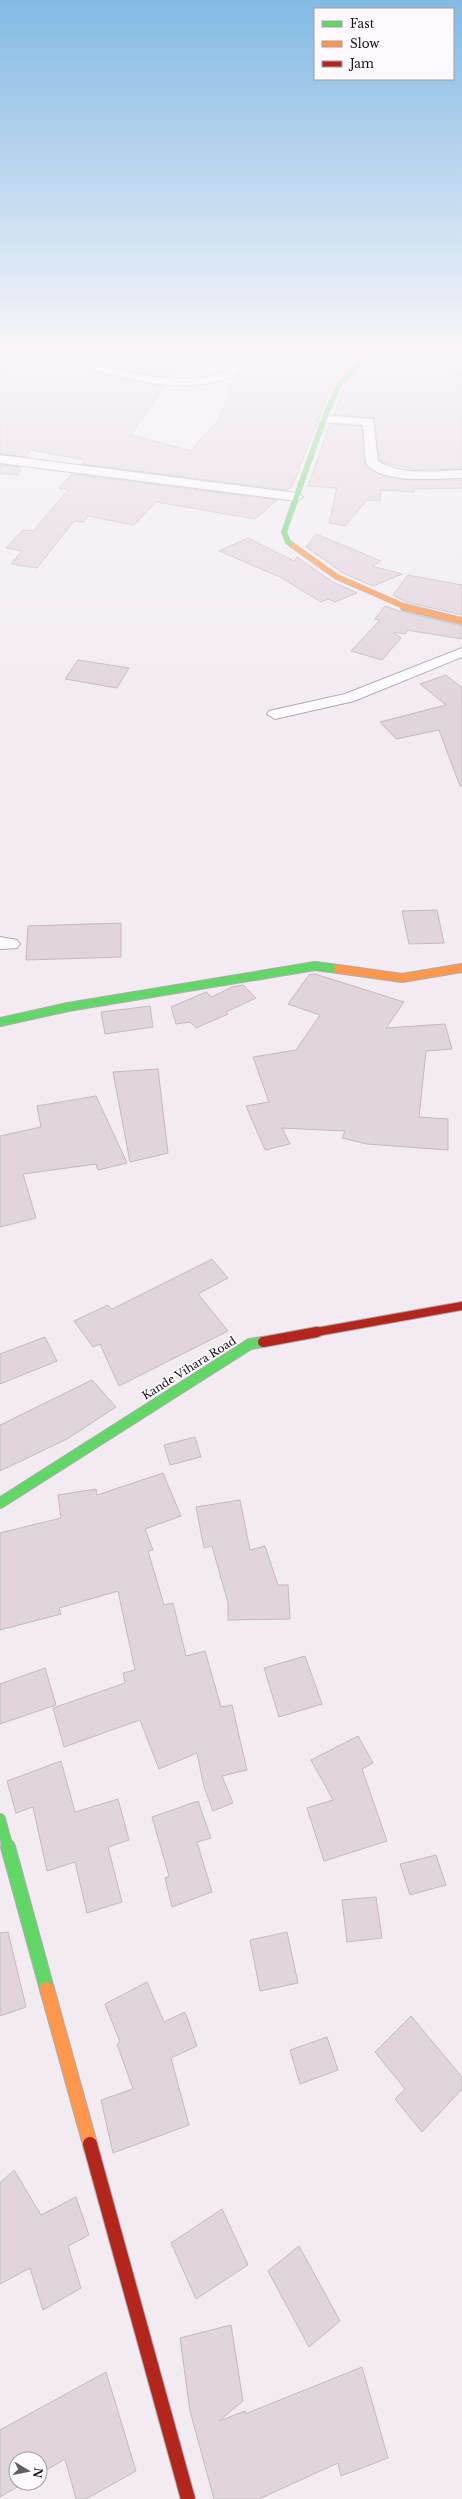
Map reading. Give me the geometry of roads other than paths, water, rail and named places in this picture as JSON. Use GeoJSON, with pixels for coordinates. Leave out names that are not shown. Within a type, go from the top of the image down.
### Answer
{"type":"FeatureCollection","features":[{"type":"Feature","properties":{"kind":"street"},"geometry":{"type":"LineString","coordinates":[[99,472],[297,497]]}},
{"type":"Feature","properties":{"kind":"street"},"geometry":{"type":"LineString","coordinates":[[306,472],[284,532],[288,542],[337,577],[401,606],[462,621]]}},
{"type":"Feature","properties":{"kind":"street"},"geometry":{"type":"LineString","coordinates":[[385,472],[416,475],[462,474]]}},
{"type":"Feature","properties":{"kind":"street"},"geometry":{"type":"LineString","coordinates":[[274,714],[349,698],[462,652]]}},
{"type":"Feature","properties":{"kind":"street"},"geometry":{"type":"LineString","coordinates":[[0,1022],[68,1007],[314,966],[402,978],[462,968]]}},
{"type":"Feature","properties":{"kind":"street","name":"Kande Vihara Road"},"geometry":{"type":"LineString","coordinates":[[0,1503],[250,1344],[462,1306]]}},
{"type":"Feature","properties":{"kind":"street"},"geometry":{"type":"LineString","coordinates":[[0,1819],[188,2499]]}}]}
